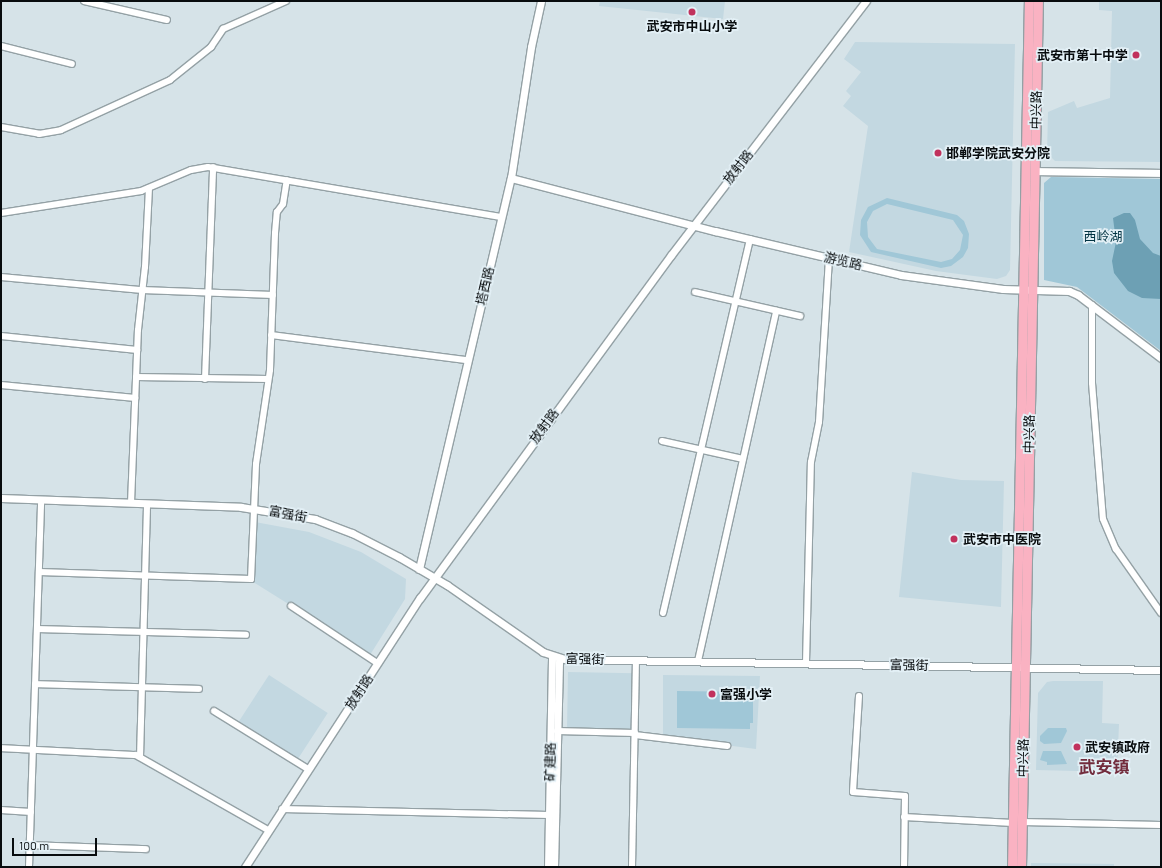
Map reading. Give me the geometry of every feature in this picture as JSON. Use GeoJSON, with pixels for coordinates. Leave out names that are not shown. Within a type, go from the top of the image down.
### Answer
{"type":"FeatureCollection","features":[{"type":"Feature","properties":{"kind":"main road","name":"中兴路"},"geometry":{"type":"LineString","coordinates":[[1012,867],[1017,822],[1028,289],[1029,1]]}},
{"type":"Feature","properties":{"kind":"main road","name":"中兴路"},"geometry":{"type":"LineString","coordinates":[[1028,289],[1035,171],[1038,1]]}},
{"type":"Feature","properties":{"kind":"main road","name":"中兴路"},"geometry":{"type":"LineString","coordinates":[[1017,822],[1021,867]]}},
{"type":"Feature","properties":{"kind":"street"},"geometry":{"type":"LineString","coordinates":[[84,1],[167,20]]}},
{"type":"Feature","properties":{"kind":"street"},"geometry":{"type":"LineString","coordinates":[[1,127],[39,134],[61,130],[170,80],[210,47],[223,29],[286,1]]}},
{"type":"Feature","properties":{"kind":"street","name":"塔西路"},"geometry":{"type":"LineString","coordinates":[[419,569],[511,178],[531,47],[541,1]]}},
{"type":"Feature","properties":{"kind":"street","name":"放射路"},"geometry":{"type":"LineString","coordinates":[[245,867],[434,578],[694,225],[866,1]]}},
{"type":"Feature","properties":{"kind":"street"},"geometry":{"type":"LineString","coordinates":[[1,46],[72,64]]}},
{"type":"Feature","properties":{"kind":"street"},"geometry":{"type":"LineString","coordinates":[[206,379],[213,167]]}},
{"type":"Feature","properties":{"kind":"street"},"geometry":{"type":"LineString","coordinates":[[1,213],[149,188],[198,168],[213,167],[501,217]]}},
{"type":"Feature","properties":{"kind":"street"},"geometry":{"type":"LineString","coordinates":[[1035,171],[1161,173]]}},
{"type":"Feature","properties":{"kind":"street","name":"游览路"},"geometry":{"type":"LineString","coordinates":[[511,178],[829,258],[955,284],[1069,291],[1092,305],[1161,358]]}},
{"type":"Feature","properties":{"kind":"street"},"geometry":{"type":"LineString","coordinates":[[39,572],[251,579],[256,464],[268,379],[277,212],[282,204],[287,180]]}},
{"type":"Feature","properties":{"kind":"street"},"geometry":{"type":"LineString","coordinates":[[131,503],[137,350],[149,188]]}},
{"type":"Feature","properties":{"kind":"street"},"geometry":{"type":"LineString","coordinates":[[663,613],[750,239]]}},
{"type":"Feature","properties":{"kind":"street"},"geometry":{"type":"LineString","coordinates":[[806,663],[811,462],[819,422],[829,258]]}},
{"type":"Feature","properties":{"kind":"street"},"geometry":{"type":"LineString","coordinates":[[1,277],[142,290],[273,294]]}},
{"type":"Feature","properties":{"kind":"street"},"geometry":{"type":"LineString","coordinates":[[695,292],[800,316]]}},
{"type":"Feature","properties":{"kind":"street"},"geometry":{"type":"LineString","coordinates":[[1092,305],[1093,398],[1103,519],[1116,549],[1161,613]]}},
{"type":"Feature","properties":{"kind":"street"},"geometry":{"type":"LineString","coordinates":[[698,662],[776,311]]}},
{"type":"Feature","properties":{"kind":"street"},"geometry":{"type":"LineString","coordinates":[[271,335],[467,360]]}},
{"type":"Feature","properties":{"kind":"street"},"geometry":{"type":"LineString","coordinates":[[1,336],[137,350]]}},
{"type":"Feature","properties":{"kind":"street"},"geometry":{"type":"LineString","coordinates":[[136,377],[268,379]]}},
{"type":"Feature","properties":{"kind":"street"},"geometry":{"type":"LineString","coordinates":[[1,385],[135,398]]}},
{"type":"Feature","properties":{"kind":"street"},"geometry":{"type":"LineString","coordinates":[[662,441],[743,459]]}},
{"type":"Feature","properties":{"kind":"street","name":"富强街"},"geometry":{"type":"LineString","coordinates":[[1,498],[253,508],[301,516],[338,527],[419,569],[556,657],[698,662],[1161,670]]}},
{"type":"Feature","properties":{"kind":"street"},"geometry":{"type":"LineString","coordinates":[[28,867],[30,845],[41,500]]}},
{"type":"Feature","properties":{"kind":"street"},"geometry":{"type":"LineString","coordinates":[[140,757],[147,504]]}},
{"type":"Feature","properties":{"kind":"street"},"geometry":{"type":"LineString","coordinates":[[291,606],[377,663]]}},
{"type":"Feature","properties":{"kind":"street"},"geometry":{"type":"LineString","coordinates":[[37,629],[246,635]]}},
{"type":"Feature","properties":{"kind":"street","name":"矿建路"},"geometry":{"type":"LineString","coordinates":[[554,867],[557,731],[556,657]]}},
{"type":"Feature","properties":{"kind":"street","name":"矿建路"},"geometry":{"type":"LineString","coordinates":[[548,867],[556,657]]}},
{"type":"Feature","properties":{"kind":"street"},"geometry":{"type":"LineString","coordinates":[[632,867],[636,660]]}},
{"type":"Feature","properties":{"kind":"street"},"geometry":{"type":"LineString","coordinates":[[35,684],[200,689]]}},
{"type":"Feature","properties":{"kind":"street"},"geometry":{"type":"LineString","coordinates":[[859,696],[853,792],[905,796],[904,867]]}},
{"type":"Feature","properties":{"kind":"street"},"geometry":{"type":"LineString","coordinates":[[214,711],[308,769]]}},
{"type":"Feature","properties":{"kind":"street"},"geometry":{"type":"LineString","coordinates":[[557,731],[635,734],[727,746]]}},
{"type":"Feature","properties":{"kind":"street"},"geometry":{"type":"LineString","coordinates":[[1,748],[130,754],[140,757],[268,830]]}},
{"type":"Feature","properties":{"kind":"street"},"geometry":{"type":"LineString","coordinates":[[282,809],[549,815]]}},
{"type":"Feature","properties":{"kind":"street"},"geometry":{"type":"LineString","coordinates":[[1,810],[31,812]]}},
{"type":"Feature","properties":{"kind":"street"},"geometry":{"type":"LineString","coordinates":[[904,817],[1017,822],[1161,825]]}},
{"type":"Feature","properties":{"kind":"street"},"geometry":{"type":"LineString","coordinates":[[30,845],[146,849]]}},
{"type":"Feature","properties":{"kind":"shaded area","name":"武安市中山小学"},"geometry":{"type":"Polygon","coordinates":[[[600,1],[725,1],[723,19],[599,6],[600,1]]]}},
{"type":"Feature","properties":{"kind":"shaded area","name":"武安市第十中学"},"geometry":{"type":"Polygon","coordinates":[[[1099,1],[1161,1],[1161,162],[1055,161],[1047,153],[1048,112],[1074,101],[1077,108],[1110,98],[1112,11],[1099,10],[1099,1]]]}},
{"type":"Feature","properties":{"kind":"shaded area","name":"邯郸学院武安分院"},"geometry":{"type":"Polygon","coordinates":[[[855,42],[1015,44],[1010,270],[1006,276],[997,279],[936,271],[849,252],[868,126],[843,106],[851,96],[846,91],[861,72],[844,59],[855,42]]]}},
{"type":"Feature","properties":{"kind":"shaded area"},"geometry":{"type":"Polygon","coordinates":[[[1124,213],[1130,213],[1135,220],[1140,239],[1153,253],[1161,256],[1161,299],[1142,298],[1128,291],[1114,273],[1112,261],[1116,242],[1113,218],[1124,213]]]}},
{"type":"Feature","properties":{"kind":"shaded area","name":"武安市中医院"},"geometry":{"type":"Polygon","coordinates":[[[912,472],[961,480],[1004,481],[1001,607],[899,597],[912,472]]]}},
{"type":"Feature","properties":{"kind":"shaded area"},"geometry":{"type":"Polygon","coordinates":[[[255,522],[309,532],[361,552],[406,579],[405,599],[370,655],[253,582],[255,522]]]}},
{"type":"Feature","properties":{"kind":"shaded area"},"geometry":{"type":"Polygon","coordinates":[[[568,672],[635,673],[634,730],[567,729],[568,672]]]}},
{"type":"Feature","properties":{"kind":"shaded area"},"geometry":{"type":"Polygon","coordinates":[[[269,675],[328,713],[296,763],[237,724],[269,675]]]}},
{"type":"Feature","properties":{"kind":"shaded area","name":"富强小学"},"geometry":{"type":"Polygon","coordinates":[[[663,675],[760,676],[756,749],[663,737],[663,675]]]}},
{"type":"Feature","properties":{"kind":"shaded area"},"geometry":{"type":"Polygon","coordinates":[[[1103,681],[1102,723],[1119,724],[1117,772],[1036,770],[1038,693],[1047,682],[1103,681]]]}},
{"type":"Feature","properties":{"kind":"shaded area"},"geometry":{"type":"Polygon","coordinates":[[[1031,863],[1114,864],[1114,867],[1031,867],[1031,863]]]}},
{"type":"Feature","properties":{"kind":"green space","name":"西岭湖"},"geometry":{"type":"Polygon","coordinates":[[[1051,177],[1161,179],[1161,351],[1077,287],[1044,280],[1044,183],[1051,177]]]}},
{"type":"Feature","properties":{"kind":"green space"},"geometry":{"type":"Polygon","coordinates":[[[887,198],[957,215],[964,221],[969,234],[968,248],[963,257],[951,266],[941,268],[871,252],[860,235],[861,220],[868,207],[887,198]],[[887,204],[873,211],[867,222],[868,237],[877,249],[941,262],[952,259],[960,250],[963,235],[953,220],[887,204]]]}},
{"type":"Feature","properties":{"kind":"green space"},"geometry":{"type":"Polygon","coordinates":[[[677,691],[753,692],[753,723],[750,723],[750,729],[677,728],[677,691]]]}},
{"type":"Feature","properties":{"kind":"green space"},"geometry":{"type":"Polygon","coordinates":[[[1048,728],[1066,728],[1067,731],[1061,743],[1044,744],[1040,741],[1040,736],[1048,728]]]}},
{"type":"Feature","properties":{"kind":"green space"},"geometry":{"type":"Polygon","coordinates":[[[1043,751],[1061,751],[1067,764],[1047,765],[1047,762],[1040,760],[1043,751]]]}},
{"type":"Feature","properties":{"kind":"place","name":"武安市中山小学"},"geometry":{"type":"Point","coordinates":[692,12]}},
{"type":"Feature","properties":{"kind":"place","name":"武安市第十中学"},"geometry":{"type":"Point","coordinates":[1136,55]}},
{"type":"Feature","properties":{"kind":"place","name":"邯郸学院武安分院"},"geometry":{"type":"Point","coordinates":[938,153]}},
{"type":"Feature","properties":{"kind":"place","name":"武安市中医院"},"geometry":{"type":"Point","coordinates":[954,539]}},
{"type":"Feature","properties":{"kind":"place","name":"富强小学"},"geometry":{"type":"Point","coordinates":[712,694]}},
{"type":"Feature","properties":{"kind":"place","name":"武安镇政府"},"geometry":{"type":"Point","coordinates":[1077,747]}},
{"type":"Feature","properties":{"kind":"district","name":"武安镇"},"geometry":{"type":"Point","coordinates":[1104,767]}}]}
